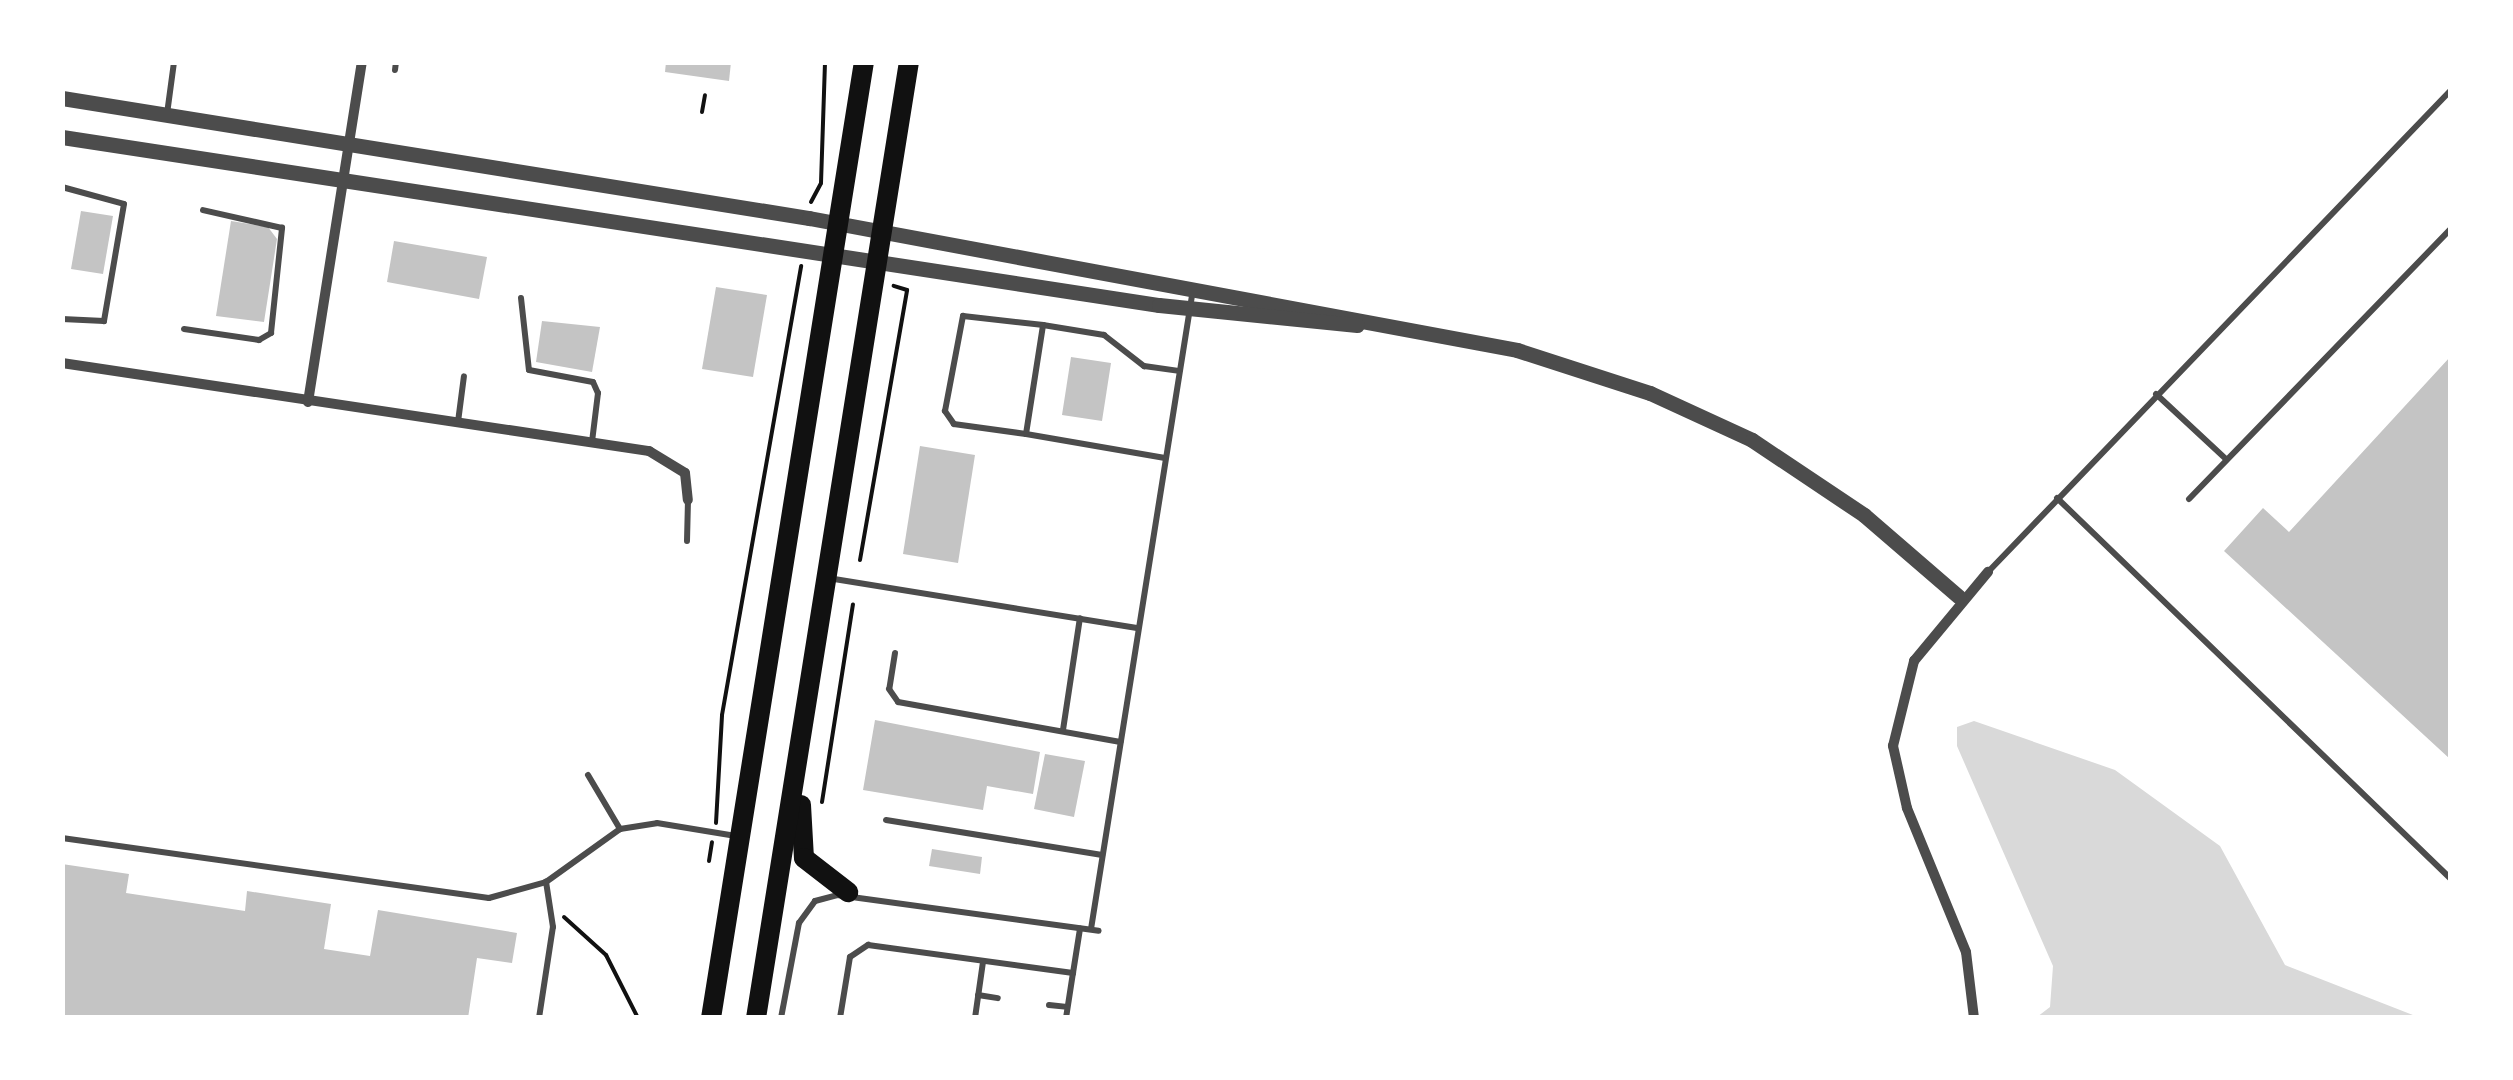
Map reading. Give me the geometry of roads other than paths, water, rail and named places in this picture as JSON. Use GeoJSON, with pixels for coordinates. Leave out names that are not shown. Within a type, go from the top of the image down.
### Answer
{"type":"FeatureCollection","features":[{"type":"Feature","properties":{"kind":"main road"},"geometry":{"type":"LineString","coordinates":[[711,1018],[864,62]]}},
{"type":"Feature","properties":{"kind":"main road"},"geometry":{"type":"LineString","coordinates":[[756,1018],[909,62]]}},
{"type":"Feature","properties":{"kind":"main road"},"geometry":{"type":"LineString","coordinates":[[803,738],[804,858],[848,892]]}},
{"type":"Feature","properties":{"kind":"street"},"geometry":{"type":"LineString","coordinates":[[308,402],[362,62]]}},
{"type":"Feature","properties":{"kind":"street"},"geometry":{"type":"LineString","coordinates":[[62,98],[838,223],[1193,288],[1565,364],[1704,416],[1842,500],[1960,597]]}},
{"type":"Feature","properties":{"kind":"street"},"geometry":{"type":"LineString","coordinates":[[62,136],[342,182],[1190,308],[1381,326]]}},
{"type":"Feature","properties":{"kind":"street"},"geometry":{"type":"LineString","coordinates":[[62,363],[661,454],[685,473],[688,500]]}},
{"type":"Feature","properties":{"kind":"street"},"geometry":{"type":"LineString","coordinates":[[1974,1018],[1966,952],[1907,808],[1893,746],[1906,677],[1960,597],[1988,572]]}},
{"type":"Feature","properties":{"kind":"lane"},"geometry":{"type":"LineString","coordinates":[[166,114],[174,62]]}},
{"type":"Feature","properties":{"kind":"lane"},"geometry":{"type":"LineString","coordinates":[[1988,572],[2450,91]]}},
{"type":"Feature","properties":{"kind":"lane"},"geometry":{"type":"LineString","coordinates":[[62,187],[124,204],[104,321],[62,319]]}},
{"type":"Feature","properties":{"kind":"lane"},"geometry":{"type":"LineString","coordinates":[[184,329],[259,340],[271,333],[282,228],[203,210]]}},
{"type":"Feature","properties":{"kind":"lane"},"geometry":{"type":"LineString","coordinates":[[2189,498],[2450,230]]}},
{"type":"Feature","properties":{"kind":"lane"},"geometry":{"type":"LineString","coordinates":[[781,1018],[805,910],[848,892],[1095,930],[1102,855],[1193,288]]}},
{"type":"Feature","properties":{"kind":"lane"},"geometry":{"type":"LineString","coordinates":[[521,298],[528,313],[530,370],[592,382],[598,393],[592,442]]}},
{"type":"Feature","properties":{"kind":"lane"},"geometry":{"type":"LineString","coordinates":[[1165,458],[954,424],[945,411],[963,316],[1104,336],[1144,366],[1179,372]]}},
{"type":"Feature","properties":{"kind":"lane"},"geometry":{"type":"LineString","coordinates":[[1026,434],[1044,325]]}},
{"type":"Feature","properties":{"kind":"lane"},"geometry":{"type":"LineString","coordinates":[[458,422],[464,376]]}},
{"type":"Feature","properties":{"kind":"lane"},"geometry":{"type":"LineString","coordinates":[[2156,394],[2226,458]]}},
{"type":"Feature","properties":{"kind":"lane"},"geometry":{"type":"LineString","coordinates":[[2057,498],[2450,878]]}},
{"type":"Feature","properties":{"kind":"lane"},"geometry":{"type":"LineString","coordinates":[[687,542],[688,500]]}},
{"type":"Feature","properties":{"kind":"lane"},"geometry":{"type":"LineString","coordinates":[[826,578],[1137,628]]}},
{"type":"Feature","properties":{"kind":"lane"},"geometry":{"type":"LineString","coordinates":[[1063,730],[1080,618]]}},
{"type":"Feature","properties":{"kind":"lane"},"geometry":{"type":"LineString","coordinates":[[895,653],[889,689],[898,702],[1120,742]]}},
{"type":"Feature","properties":{"kind":"lane"},"geometry":{"type":"LineString","coordinates":[[588,775],[620,830]]}},
{"type":"Feature","properties":{"kind":"lane"},"geometry":{"type":"LineString","coordinates":[[886,820],[1102,855]]}},
{"type":"Feature","properties":{"kind":"lane"},"geometry":{"type":"LineString","coordinates":[[62,838],[490,898],[546,882],[620,830],[657,823],[740,836]]}},
{"type":"Feature","properties":{"kind":"lane"},"geometry":{"type":"LineString","coordinates":[[539,1018],[553,927],[546,882]]}},
{"type":"Feature","properties":{"kind":"lane"},"geometry":{"type":"LineString","coordinates":[[1066,1018],[1080,929]]}},
{"type":"Feature","properties":{"kind":"lane"},"geometry":{"type":"LineString","coordinates":[[840,1018],[850,957],[868,946],[1073,974]]}},
{"type":"Feature","properties":{"kind":"lane"},"geometry":{"type":"LineString","coordinates":[[975,1018],[983,962]]}},
{"type":"Feature","properties":{"kind":"lane"},"geometry":{"type":"LineString","coordinates":[[978,995],[998,998]]}},
{"type":"Feature","properties":{"kind":"lane"},"geometry":{"type":"LineString","coordinates":[[1048,1004],[1068,1007]]}}]}
